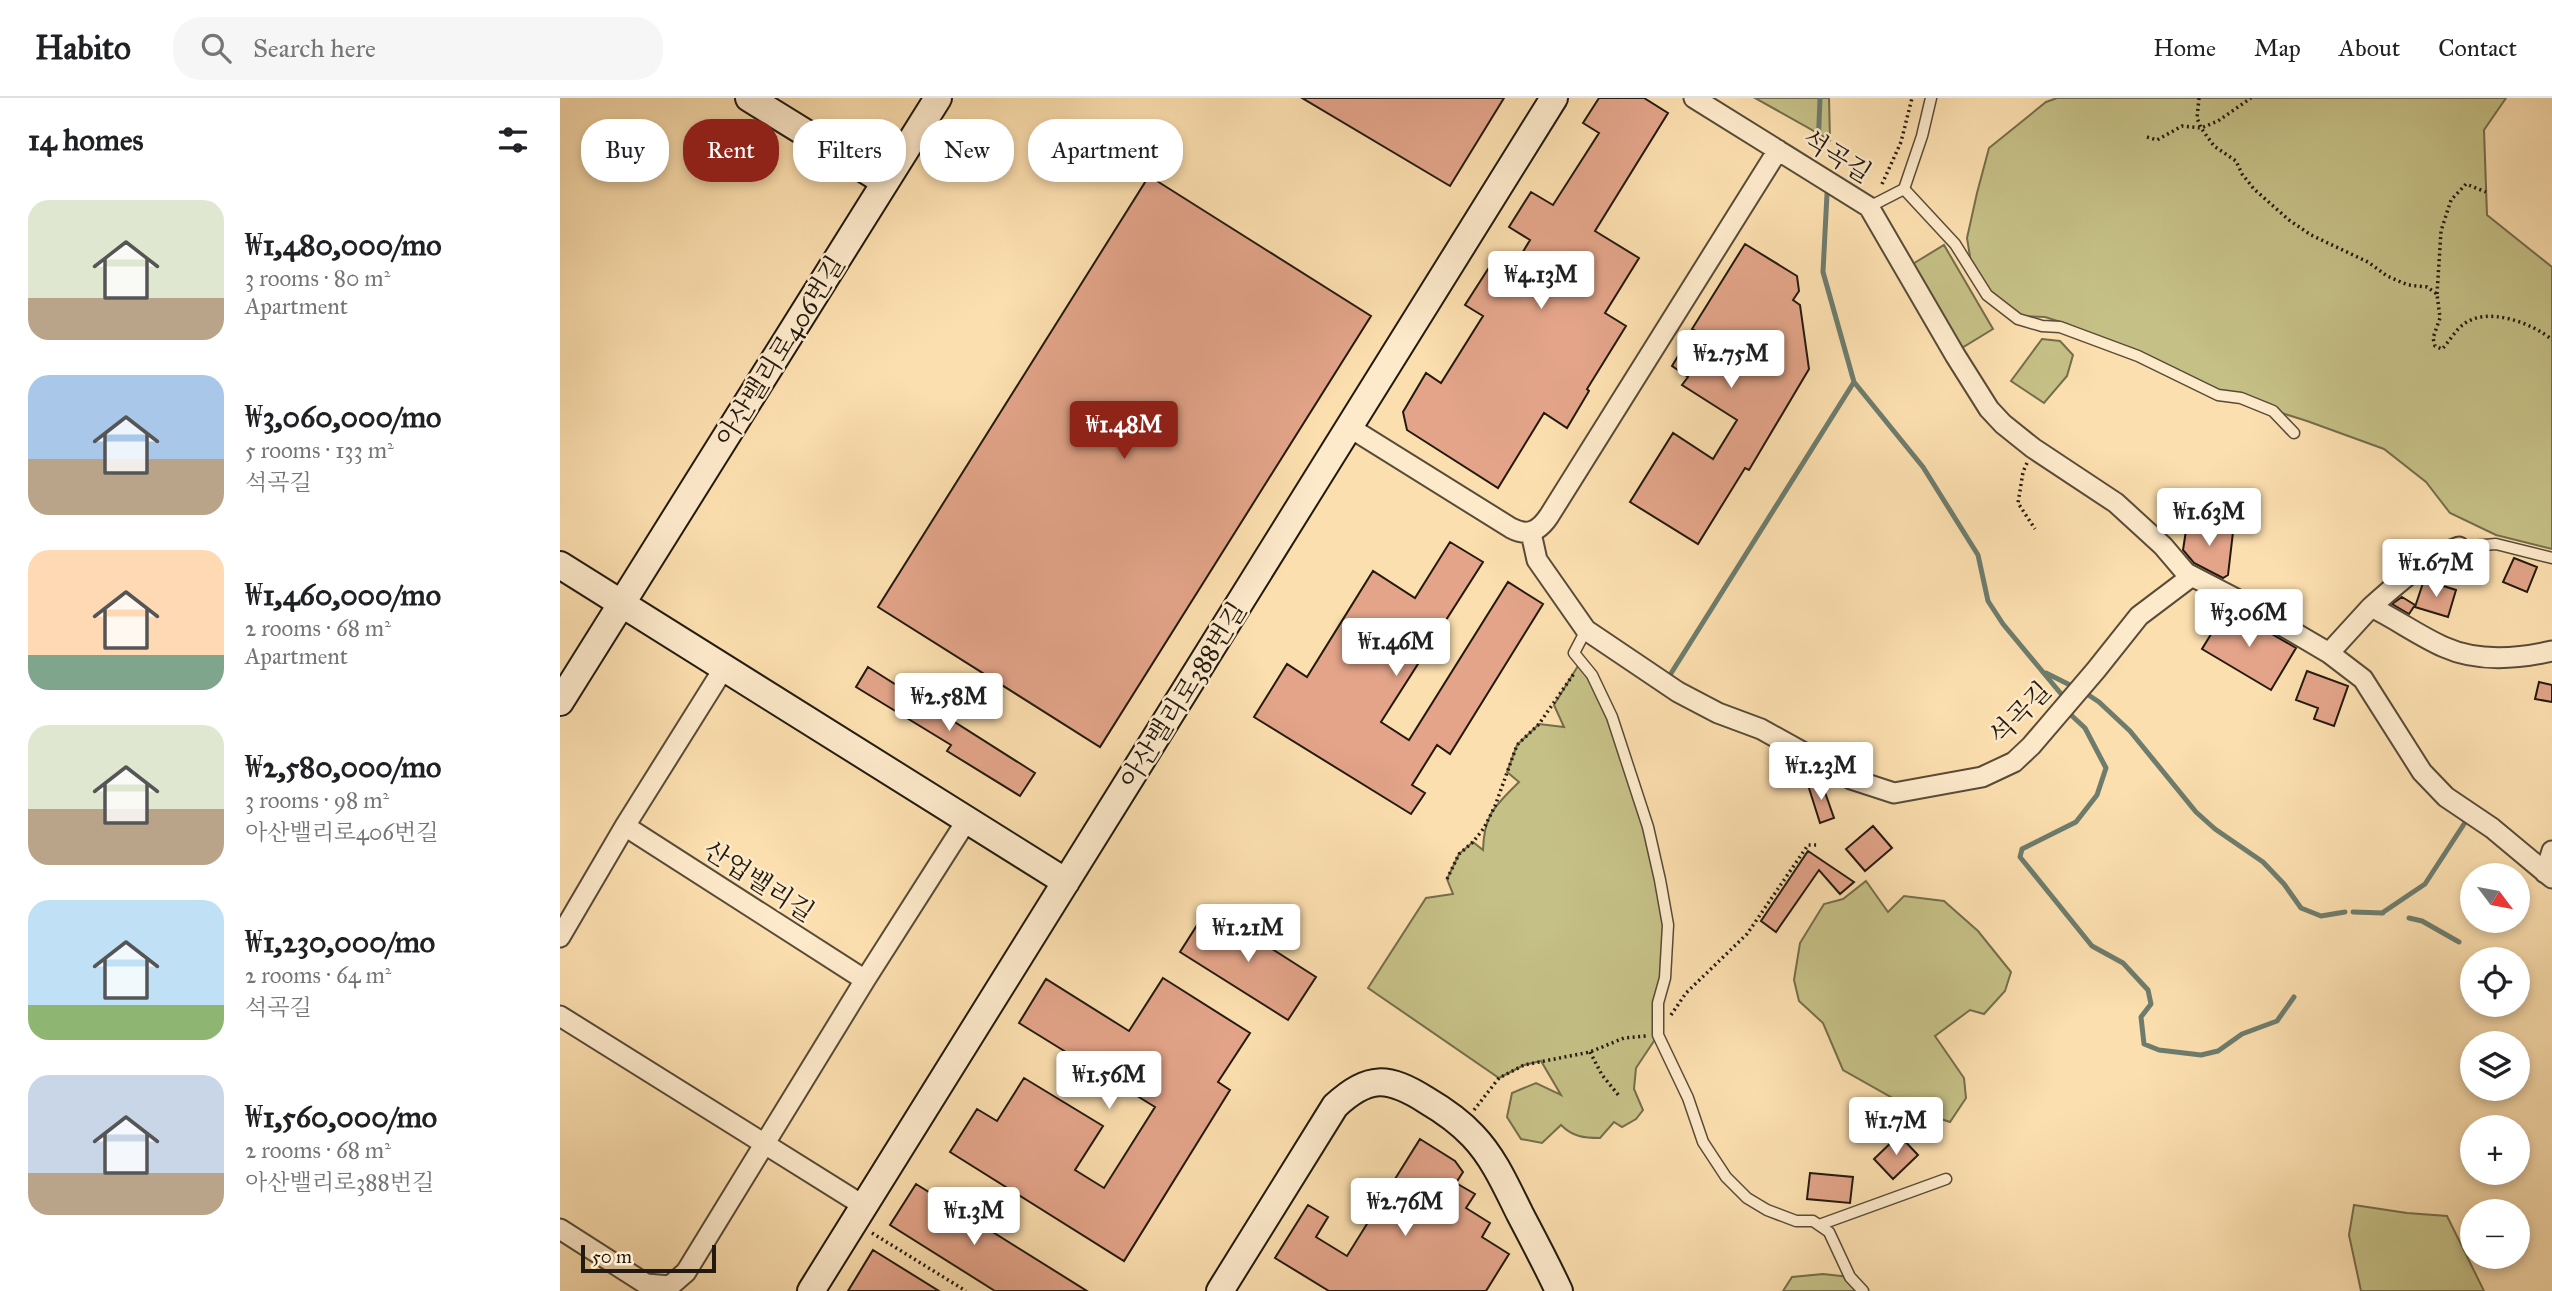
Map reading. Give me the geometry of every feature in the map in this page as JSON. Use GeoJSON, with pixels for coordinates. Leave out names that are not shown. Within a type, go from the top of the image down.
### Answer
{"type":"FeatureCollection","features":[{"type":"Feature","properties":{"kind":"street"},"geometry":{"type":"LineString","coordinates":[[749,98],[793,125]]}},
{"type":"Feature","properties":{"kind":"street","name":"아산밸리로406번길"},"geometry":{"type":"LineString","coordinates":[[906,150],[938,98]]}},
{"type":"Feature","properties":{"kind":"street","name":"아산밸리로388번길"},"geometry":{"type":"LineString","coordinates":[[811,1291],[1554,98]]}},
{"type":"Feature","properties":{"kind":"street","name":"석곡길"},"geometry":{"type":"LineString","coordinates":[[1694,98],[1869,207],[1903,269],[1989,409],[2033,448],[2116,503],[2163,546],[2186,573],[2329,653],[2363,679],[2414,761],[2446,797],[2492,828],[2549,875]]}},
{"type":"Feature","properties":{"kind":"street"},"geometry":{"type":"LineString","coordinates":[[1349,427],[1511,528],[1531,533],[1549,516],[1778,150]]}},
{"type":"Feature","properties":{"kind":"street","name":"아산밸리로406번길"},"geometry":{"type":"LineString","coordinates":[[560,702],[886,182]]}},
{"type":"Feature","properties":{"kind":"street","name":"석곡길"},"geometry":{"type":"LineString","coordinates":[[1531,533],[1537,560],[1586,630],[1678,692],[1708,708],[1761,729],[1851,779],[1894,793],[1982,777],[2014,762],[2031,746],[2139,616],[2192,576]]}},
{"type":"Feature","properties":{"kind":"street"},"geometry":{"type":"LineString","coordinates":[[2329,653],[2402,578],[2443,552],[2459,547]]}},
{"type":"Feature","properties":{"kind":"street"},"geometry":{"type":"LineString","coordinates":[[560,565],[1066,882]]}},
{"type":"Feature","properties":{"kind":"street"},"geometry":{"type":"LineString","coordinates":[[2371,607],[2445,648],[2463,654],[2500,657],[2552,651]]}},
{"type":"Feature","properties":{"kind":"street"},"geometry":{"type":"LineString","coordinates":[[560,937],[625,826],[724,668]]}},
{"type":"Feature","properties":{"kind":"street"},"geometry":{"type":"LineString","coordinates":[[560,1229],[646,1284],[670,1286],[686,1272],[865,980],[967,820]]}},
{"type":"Feature","properties":{"kind":"street","name":"산업밸리길"},"geometry":{"type":"LineString","coordinates":[[625,826],[865,980]]}},
{"type":"Feature","properties":{"kind":"street","name":"석곡길"},"geometry":{"type":"LineString","coordinates":[[2549,875],[2552,851]]}},
{"type":"Feature","properties":{"kind":"street"},"geometry":{"type":"LineString","coordinates":[[560,1016],[864,1206]]}},
{"type":"Feature","properties":{"kind":"street"},"geometry":{"type":"LineString","coordinates":[[1220,1291],[1335,1106],[1351,1092],[1376,1082],[1394,1083],[1414,1092],[1462,1125],[1497,1167],[1559,1291]]}},
{"type":"Feature","properties":{"kind":"lane"},"geometry":{"type":"LineString","coordinates":[[1869,207],[1904,189],[1922,136],[1931,98]]}},
{"type":"Feature","properties":{"kind":"lane"},"geometry":{"type":"LineString","coordinates":[[1904,189],[1955,244],[1987,295],[2018,319],[2042,326],[2060,327],[2138,356],[2218,395],[2241,398],[2273,411],[2294,433]]}},
{"type":"Feature","properties":{"kind":"lane"},"geometry":{"type":"LineString","coordinates":[[2459,547],[2496,544],[2552,558]]}},
{"type":"Feature","properties":{"kind":"lane"},"geometry":{"type":"LineString","coordinates":[[1586,630],[1574,653],[1592,675],[1612,717],[1648,827],[1660,880],[1668,925],[1665,978],[1658,1003],[1658,1035],[1688,1098],[1703,1142],[1726,1177],[1747,1198],[1767,1210],[1796,1220],[1813,1221],[1829,1232],[1850,1278],[1863,1291]]}},
{"type":"Feature","properties":{"kind":"lane"},"geometry":{"type":"LineString","coordinates":[[1819,1225],[1946,1179]]}},
{"type":"Feature","properties":{"kind":"path","name":"석곡길"},"geometry":{"type":"LineString","coordinates":[[1869,207],[1901,142],[1912,98]]}},
{"type":"Feature","properties":{"kind":"path"},"geometry":{"type":"LineString","coordinates":[[2199,98],[2197,118],[2214,146],[2236,161],[2254,189],[2289,220],[2311,235],[2368,262],[2387,276],[2408,285],[2427,288],[2437,294]]}},
{"type":"Feature","properties":{"kind":"path"},"geometry":{"type":"LineString","coordinates":[[2147,138],[2157,140],[2182,126],[2201,128],[2234,111],[2251,98]]}},
{"type":"Feature","properties":{"kind":"path"},"geometry":{"type":"LineString","coordinates":[[2486,192],[2466,184],[2451,200],[2441,230],[2437,294],[2440,318],[2433,338],[2435,346],[2442,349],[2463,324],[2488,316],[2529,326],[2544,333],[2552,341]]}},
{"type":"Feature","properties":{"kind":"path"},"geometry":{"type":"LineString","coordinates":[[2033,448],[2023,472],[2018,503],[2035,529]]}},
{"type":"Feature","properties":{"kind":"path"},"geometry":{"type":"LineString","coordinates":[[1447,879],[1459,854],[1474,842],[1484,828],[1517,745],[1555,705],[1581,661]]}},
{"type":"Feature","properties":{"kind":"path"},"geometry":{"type":"LineString","coordinates":[[1462,1125],[1499,1078],[1524,1065],[1590,1052],[1623,1038],[1658,1035],[1686,993],[1747,934],[1808,845],[1817,845]]}},
{"type":"Feature","properties":{"kind":"path"},"geometry":{"type":"LineString","coordinates":[[1590,1052],[1602,1075],[1620,1097]]}},
{"type":"Feature","properties":{"kind":"path"},"geometry":{"type":"LineString","coordinates":[[871,1232],[966,1291]]}},
{"type":"Feature","properties":{"kind":"shaded area"},"geometry":{"type":"Polygon","coordinates":[[[1755,98],[1829,98],[1830,140],[1755,98]]]}},
{"type":"Feature","properties":{"kind":"shaded area"},"geometry":{"type":"Polygon","coordinates":[[[2057,98],[2506,98],[2484,130],[2487,215],[2552,267],[2552,549],[2496,535],[2450,513],[2426,482],[2384,449],[2307,421],[2189,384],[2067,324],[2045,317],[2023,316],[1993,297],[1972,269],[1967,238],[1989,148],[2046,102],[2057,98]]]}},
{"type":"Feature","properties":{"kind":"shaded area"},"geometry":{"type":"Polygon","coordinates":[[[1944,245],[1993,329],[1960,349],[1911,265],[1944,245]]]}},
{"type":"Feature","properties":{"kind":"shaded area"},"geometry":{"type":"Polygon","coordinates":[[[2042,339],[2060,341],[2073,355],[2067,376],[2044,403],[2011,381],[2042,339]]]}},
{"type":"Feature","properties":{"kind":"shaded area"},"geometry":{"type":"Polygon","coordinates":[[[1581,661],[1592,675],[1631,775],[1668,925],[1658,1035],[1636,1068],[1634,1089],[1643,1110],[1636,1119],[1622,1127],[1614,1122],[1600,1138],[1579,1136],[1561,1125],[1542,1143],[1521,1139],[1507,1117],[1512,1093],[1536,1083],[1561,1095],[1541,1061],[1524,1065],[1499,1078],[1368,988],[1426,898],[1453,894],[1447,879],[1459,854],[1473,842],[1483,850],[1486,828],[1492,812],[1519,782],[1507,772],[1517,745],[1539,724],[1564,727],[1554,705],[1581,661]]]}},
{"type":"Feature","properties":{"kind":"shaded area"},"geometry":{"type":"Polygon","coordinates":[[[1866,881],[1888,912],[1904,896],[1944,901],[1978,931],[2011,972],[2005,991],[1984,1014],[1970,1010],[1935,1036],[1964,1078],[1966,1098],[1950,1122],[1914,1110],[1843,1070],[1823,1023],[1799,1001],[1794,980],[1800,943],[1824,904],[1843,899],[1866,881]]]}},
{"type":"Feature","properties":{"kind":"shaded area"},"geometry":{"type":"Polygon","coordinates":[[[2354,1205],[2447,1216],[2460,1242],[2460,1269],[2473,1269],[2484,1291],[2361,1291],[2349,1235],[2354,1205]]]}},
{"type":"Feature","properties":{"kind":"shaded area"},"geometry":{"type":"Polygon","coordinates":[[[1823,1274],[1850,1277],[1863,1291],[1783,1291],[1792,1277],[1823,1274]]]}},
{"type":"Feature","properties":{"kind":"building"},"geometry":{"type":"Polygon","coordinates":[[[1302,98],[1504,98],[1450,186],[1302,98]]]}},
{"type":"Feature","properties":{"kind":"building"},"geometry":{"type":"Polygon","coordinates":[[[1599,98],[1644,98],[1668,113],[1595,231],[1639,258],[1605,313],[1626,326],[1587,389],[1589,391],[1567,428],[1544,413],[1498,488],[1407,430],[1403,412],[1426,373],[1441,383],[1483,316],[1465,305],[1488,269],[1506,280],[1530,240],[1509,227],[1531,192],[1553,205],[1599,133],[1583,123],[1599,98]]]}},
{"type":"Feature","properties":{"kind":"building"},"geometry":{"type":"Polygon","coordinates":[[[1145,182],[1159,182],[1371,316],[1100,747],[878,607],[1145,182]]]}},
{"type":"Feature","properties":{"kind":"building"},"geometry":{"type":"Polygon","coordinates":[[[1745,244],[1797,276],[1799,291],[1793,300],[1800,305],[1809,369],[1749,470],[1745,468],[1698,544],[1630,502],[1673,433],[1713,459],[1737,420],[1682,385],[1688,377],[1672,366],[1745,244]]]}},
{"type":"Feature","properties":{"kind":"building"},"geometry":{"type":"Polygon","coordinates":[[[2187,524],[2233,532],[2228,575],[2223,578],[2194,563],[2183,550],[2187,524]]]}},
{"type":"Feature","properties":{"kind":"building"},"geometry":{"type":"Polygon","coordinates":[[[1450,542],[1483,562],[1381,722],[1409,740],[1508,582],[1543,604],[1450,754],[1437,745],[1412,785],[1425,793],[1411,814],[1254,717],[1287,664],[1307,677],[1373,571],[1415,598],[1450,542]]]}},
{"type":"Feature","properties":{"kind":"building"},"geometry":{"type":"Polygon","coordinates":[[[2514,558],[2537,567],[2527,592],[2503,582],[2514,558]]]}},
{"type":"Feature","properties":{"kind":"building"},"geometry":{"type":"Polygon","coordinates":[[[2424,580],[2456,590],[2448,617],[2415,607],[2424,580]]]}},
{"type":"Feature","properties":{"kind":"building"},"geometry":{"type":"Polygon","coordinates":[[[2402,597],[2415,605],[2409,614],[2392,604],[2402,597]]]}},
{"type":"Feature","properties":{"kind":"building"},"geometry":{"type":"Polygon","coordinates":[[[2227,608],[2296,648],[2271,690],[2202,649],[2227,608]]]}},
{"type":"Feature","properties":{"kind":"building"},"geometry":{"type":"Polygon","coordinates":[[[868,667],[1035,773],[1020,796],[947,751],[951,745],[856,687],[868,667]]]}},
{"type":"Feature","properties":{"kind":"building"},"geometry":{"type":"Polygon","coordinates":[[[2307,671],[2348,686],[2334,726],[2314,719],[2318,708],[2296,700],[2307,671]]]}},
{"type":"Feature","properties":{"kind":"building"},"geometry":{"type":"Polygon","coordinates":[[[2539,682],[2552,685],[2552,702],[2535,699],[2539,682]]]}},
{"type":"Feature","properties":{"kind":"building"},"geometry":{"type":"Polygon","coordinates":[[[1821,781],[1834,818],[1820,823],[1808,785],[1821,781]]]}},
{"type":"Feature","properties":{"kind":"building"},"geometry":{"type":"Polygon","coordinates":[[[1873,826],[1892,848],[1865,871],[1846,849],[1873,826]]]}},
{"type":"Feature","properties":{"kind":"building"},"geometry":{"type":"Polygon","coordinates":[[[1808,851],[1854,882],[1840,894],[1819,870],[1776,932],[1761,921],[1808,851]]]}},
{"type":"Feature","properties":{"kind":"building"},"geometry":{"type":"Polygon","coordinates":[[[1208,908],[1316,977],[1288,1020],[1180,952],[1208,908]]]}},
{"type":"Feature","properties":{"kind":"building"},"geometry":{"type":"Polygon","coordinates":[[[1163,978],[1250,1033],[1218,1082],[1230,1090],[1124,1261],[950,1152],[977,1109],[997,1121],[1024,1078],[1103,1126],[1075,1170],[1104,1188],[1155,1107],[1019,1023],[1046,979],[1129,1031],[1163,978]]]}},
{"type":"Feature","properties":{"kind":"building"},"geometry":{"type":"Polygon","coordinates":[[[1899,1135],[1918,1155],[1893,1179],[1874,1159],[1899,1135]]]}},
{"type":"Feature","properties":{"kind":"building"},"geometry":{"type":"Polygon","coordinates":[[[1420,1139],[1455,1161],[1463,1172],[1456,1183],[1475,1194],[1466,1208],[1490,1223],[1482,1237],[1509,1254],[1486,1291],[1329,1291],[1275,1258],[1308,1205],[1328,1217],[1316,1237],[1347,1256],[1420,1139]]]}},
{"type":"Feature","properties":{"kind":"building"},"geometry":{"type":"Polygon","coordinates":[[[1810,1173],[1853,1177],[1850,1203],[1807,1199],[1810,1173]]]}},
{"type":"Feature","properties":{"kind":"building"},"geometry":{"type":"Polygon","coordinates":[[[916,1184],[1087,1291],[995,1291],[890,1225],[916,1184]]]}},
{"type":"Feature","properties":{"kind":"building"},"geometry":{"type":"Polygon","coordinates":[[[873,1250],[939,1291],[848,1291],[873,1250]]]}},
{"type":"Feature","properties":{"kind":"waterway"},"geometry":{"type":"LineString","coordinates":[[1818,150],[1820,98]]}},
{"type":"Feature","properties":{"kind":"waterway"},"geometry":{"type":"LineString","coordinates":[[1827,194],[1823,272],[1854,382],[1923,467],[1978,555],[1988,601],[2003,624],[2062,695]]}},
{"type":"Feature","properties":{"kind":"waterway"},"geometry":{"type":"LineString","coordinates":[[1670,675],[1854,382]]}},
{"type":"Feature","properties":{"kind":"waterway"},"geometry":{"type":"LineString","coordinates":[[2046,673],[2068,684]]}},
{"type":"Feature","properties":{"kind":"waterway"},"geometry":{"type":"LineString","coordinates":[[2084,692],[2130,731],[2196,812],[2215,829],[2263,862],[2284,884],[2301,908],[2321,916],[2345,912]]}},
{"type":"Feature","properties":{"kind":"waterway"},"geometry":{"type":"LineString","coordinates":[[2070,714],[2085,728],[2106,768],[2097,795],[2076,822],[2022,849],[2020,857],[2092,946],[2123,963],[2148,990],[2151,1004],[2141,1017],[2144,1044],[2159,1050],[2201,1055],[2218,1051],[2242,1034],[2277,1021],[2294,997]]}},
{"type":"Feature","properties":{"kind":"waterway"},"geometry":{"type":"LineString","coordinates":[[2382,913],[2425,884],[2466,821]]}},
{"type":"Feature","properties":{"kind":"waterway"},"geometry":{"type":"LineString","coordinates":[[2353,912],[2383,913]]}},
{"type":"Feature","properties":{"kind":"waterway"},"geometry":{"type":"LineString","coordinates":[[2409,918],[2422,921],[2459,942]]}}]}
